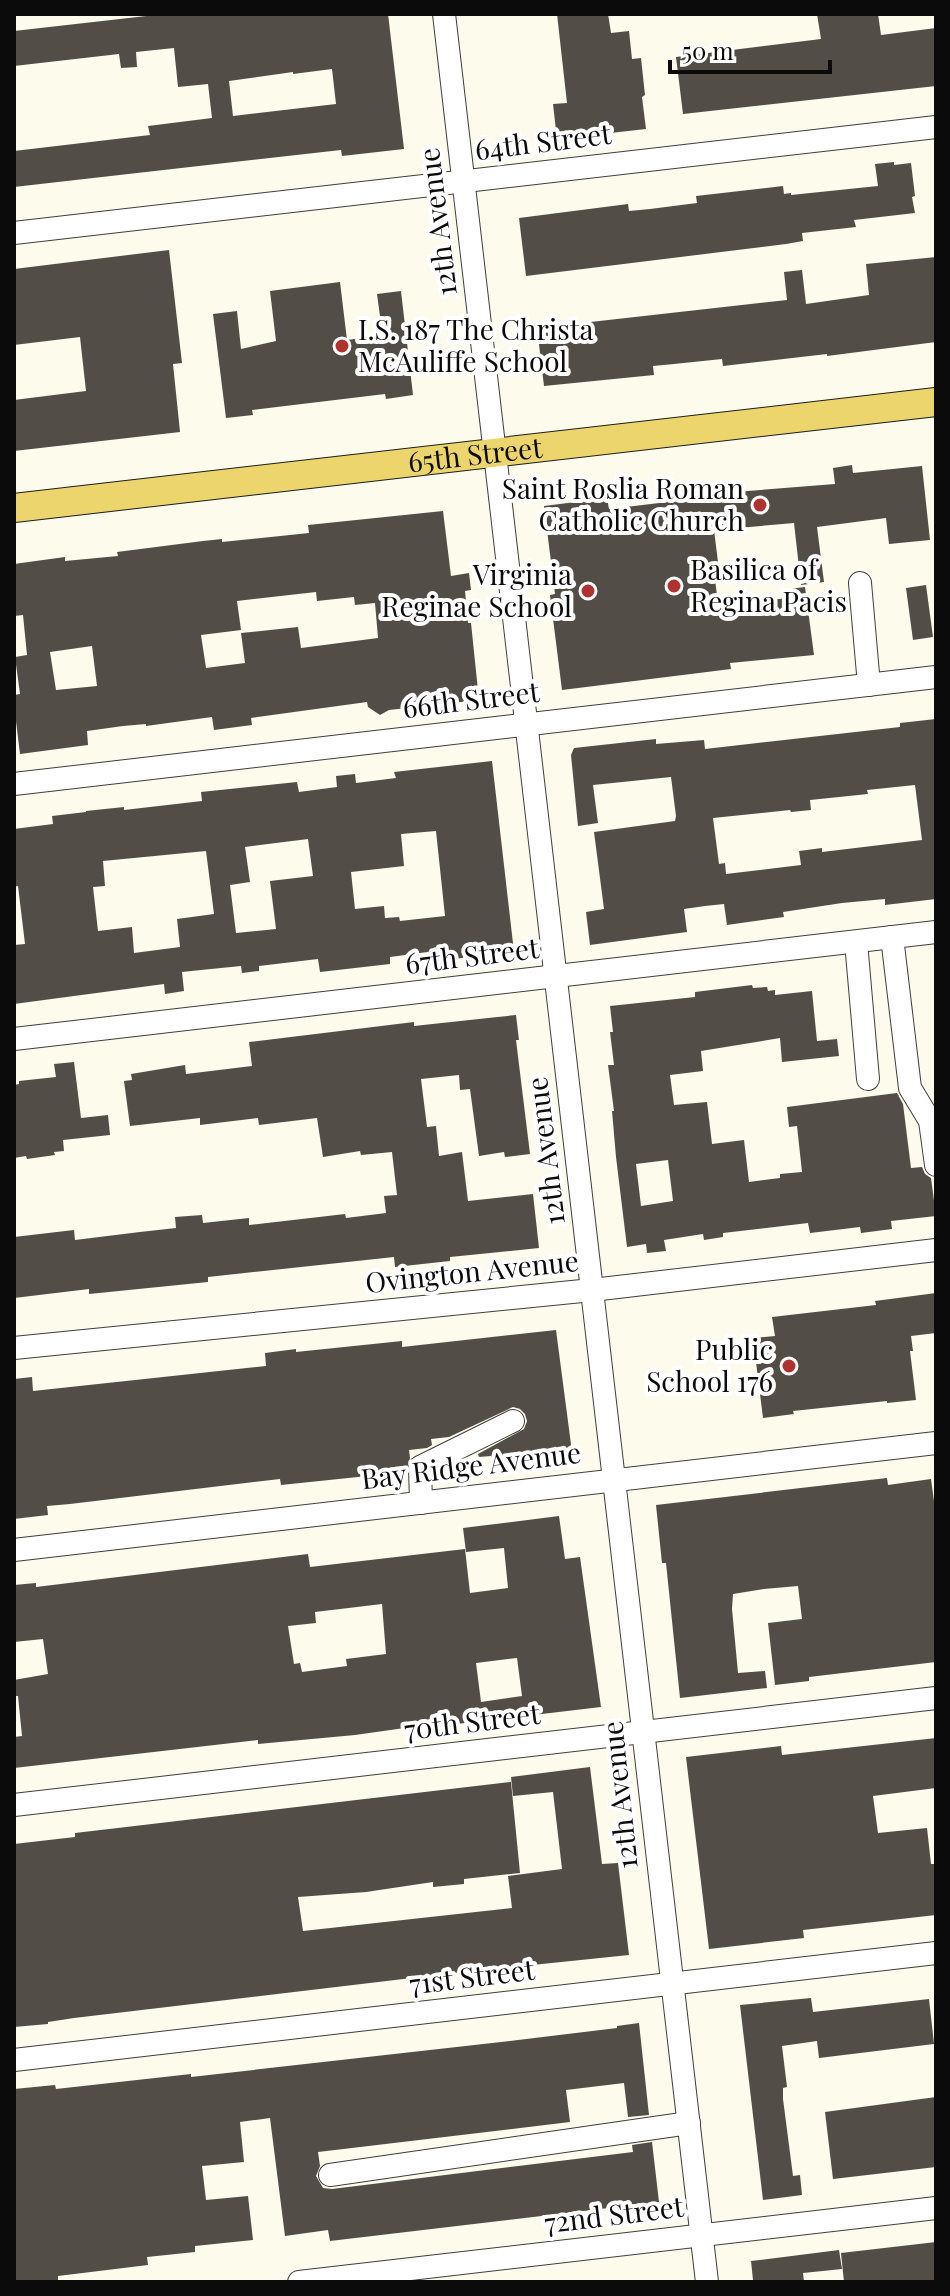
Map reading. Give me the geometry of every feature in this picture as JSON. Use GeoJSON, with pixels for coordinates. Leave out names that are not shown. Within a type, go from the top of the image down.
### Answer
{"type":"FeatureCollection","features":[{"type":"Feature","properties":{"kind":"main road","name":"65th Street"},"geometry":{"type":"LineString","coordinates":[[14,508],[936,402]]}},
{"type":"Feature","properties":{"kind":"street","name":"12th Avenue"},"geometry":{"type":"LineString","coordinates":[[444,14],[707,2282]]}},
{"type":"Feature","properties":{"kind":"street","name":"64th Street"},"geometry":{"type":"LineString","coordinates":[[14,233],[936,127]]}},
{"type":"Feature","properties":{"kind":"street"},"geometry":{"type":"LineString","coordinates":[[860,583],[869,685]]}},
{"type":"Feature","properties":{"kind":"street","name":"66th Street"},"geometry":{"type":"LineString","coordinates":[[14,784],[936,677]]}},
{"type":"Feature","properties":{"kind":"street","name":"67th Street"},"geometry":{"type":"LineString","coordinates":[[14,1039],[936,932]]}},
{"type":"Feature","properties":{"kind":"street"},"geometry":{"type":"LineString","coordinates":[[892,937],[910,1088],[930,1121],[936,1165]]}},
{"type":"Feature","properties":{"kind":"street"},"geometry":{"type":"LineString","coordinates":[[856,942],[868,1079]]}},
{"type":"Feature","properties":{"kind":"street","name":"Ovington Avenue"},"geometry":{"type":"LineString","coordinates":[[14,1348],[592,1290],[936,1250]]}},
{"type":"Feature","properties":{"kind":"street"},"geometry":{"type":"LineString","coordinates":[[421,1503],[420,1467],[513,1421]]}},
{"type":"Feature","properties":{"kind":"street","name":"Bay Ridge Avenue"},"geometry":{"type":"LineString","coordinates":[[14,1550],[936,1443]]}},
{"type":"Feature","properties":{"kind":"street","name":"70th Street"},"geometry":{"type":"LineString","coordinates":[[14,1805],[936,1698]]}},
{"type":"Feature","properties":{"kind":"street","name":"71st Street"},"geometry":{"type":"LineString","coordinates":[[14,2060],[936,1953]]}},
{"type":"Feature","properties":{"kind":"street"},"geometry":{"type":"LineString","coordinates":[[330,2175],[689,2123]]}},
{"type":"Feature","properties":{"kind":"street","name":"72nd Street"},"geometry":{"type":"LineString","coordinates":[[299,2282],[936,2208]]}},
{"type":"Feature","properties":{"kind":"building"},"geometry":{"type":"Polygon","coordinates":[[[164,14],[388,14],[404,149],[342,156],[341,150],[14,187],[14,151],[150,135],[148,126],[212,118],[208,84],[178,87],[174,48],[136,52],[137,67],[121,68],[119,54],[14,66],[14,31],[164,14]],[[332,69],[229,81],[233,116],[336,104],[332,69]]]}},
{"type":"Feature","properties":{"kind":"building"},"geometry":{"type":"Polygon","coordinates":[[[557,14],[608,14],[611,33],[629,31],[632,59],[641,58],[646,129],[557,139],[553,104],[567,103],[557,14]]]}},
{"type":"Feature","properties":{"kind":"building"},"geometry":{"type":"Polygon","coordinates":[[[817,14],[878,14],[881,35],[936,28],[936,86],[683,114],[676,57],[821,39],[817,14]]]}},
{"type":"Feature","properties":{"kind":"building"},"geometry":{"type":"Polygon","coordinates":[[[894,162],[894,165],[911,163],[915,213],[854,220],[856,227],[802,233],[803,241],[786,244],[526,276],[519,218],[628,204],[629,211],[650,209],[697,203],[696,196],[783,186],[784,194],[791,195],[878,186],[875,164],[894,162]]]}},
{"type":"Feature","properties":{"kind":"building"},"geometry":{"type":"Polygon","coordinates":[[[169,250],[182,363],[173,364],[180,432],[14,451],[14,400],[86,391],[80,337],[14,345],[14,269],[169,250]]]}},
{"type":"Feature","properties":{"kind":"building"},"geometry":{"type":"Polygon","coordinates":[[[936,257],[936,342],[723,366],[722,359],[653,366],[654,375],[544,386],[537,328],[787,300],[784,272],[802,270],[806,304],[869,295],[866,264],[936,257]]]}},
{"type":"Feature","properties":{"kind":"building","name":"I.S. 187 The Christa McAuliffe School"},"geometry":{"type":"Polygon","coordinates":[[[340,282],[347,340],[378,336],[378,332],[382,331],[377,294],[401,291],[413,395],[386,399],[385,394],[252,410],[253,415],[226,418],[213,314],[237,311],[241,349],[276,341],[270,291],[340,282]]]}},
{"type":"Feature","properties":{"kind":"building"},"geometry":{"type":"Polygon","coordinates":[[[852,465],[853,473],[922,466],[930,540],[889,544],[886,518],[817,527],[824,582],[801,585],[794,523],[714,530],[719,570],[714,570],[718,605],[789,598],[789,589],[805,587],[814,655],[730,663],[731,669],[562,690],[550,595],[555,594],[544,506],[607,498],[609,509],[735,492],[835,484],[833,468],[852,465]]]}},
{"type":"Feature","properties":{"kind":"building"},"geometry":{"type":"Polygon","coordinates":[[[443,511],[451,576],[469,573],[471,590],[465,591],[479,700],[389,710],[380,715],[368,707],[367,702],[251,718],[252,725],[214,730],[212,717],[123,726],[87,731],[88,745],[20,754],[14,705],[14,695],[20,694],[15,657],[27,655],[23,615],[14,616],[14,564],[65,557],[65,561],[118,556],[117,552],[222,539],[222,542],[309,533],[308,525],[443,511]],[[316,592],[237,601],[241,630],[201,635],[206,668],[245,663],[241,633],[298,627],[301,648],[378,638],[375,603],[355,605],[354,597],[317,601],[316,592]],[[92,646],[50,652],[56,690],[97,686],[92,646]]]}},
{"type":"Feature","properties":{"kind":"building"},"geometry":{"type":"Polygon","coordinates":[[[926,585],[933,637],[913,640],[906,588],[926,585]]]}},
{"type":"Feature","properties":{"kind":"building"},"geometry":{"type":"Polygon","coordinates":[[[936,719],[936,899],[885,905],[885,899],[842,903],[783,912],[784,917],[727,925],[724,904],[705,906],[684,909],[687,932],[590,945],[586,912],[604,909],[594,832],[675,821],[676,816],[671,777],[593,785],[598,823],[578,826],[571,755],[574,748],[656,739],[656,744],[704,740],[705,749],[900,727],[900,723],[936,719]],[[915,785],[810,800],[811,810],[713,818],[719,864],[725,863],[726,874],[801,865],[799,851],[822,848],[822,852],[922,840],[915,785]]]}},
{"type":"Feature","properties":{"kind":"building"},"geometry":{"type":"Polygon","coordinates":[[[492,761],[514,952],[436,961],[435,951],[390,957],[390,964],[320,972],[318,959],[259,966],[259,971],[242,973],[241,966],[201,970],[182,972],[184,991],[165,994],[164,984],[14,1004],[14,945],[25,944],[18,886],[14,887],[14,829],[53,824],[52,816],[202,801],[201,792],[297,782],[299,792],[337,787],[336,776],[355,774],[356,783],[396,778],[394,772],[492,761]],[[436,831],[401,834],[404,866],[351,872],[355,909],[384,906],[385,918],[399,917],[400,921],[445,916],[436,831]],[[308,839],[245,847],[250,882],[230,885],[236,933],[276,929],[270,881],[313,876],[308,839]],[[206,851],[103,861],[105,886],[93,887],[98,931],[132,927],[134,953],[180,947],[177,919],[214,914],[206,851]]]}},
{"type":"Feature","properties":{"kind":"building"},"geometry":{"type":"Polygon","coordinates":[[[752,985],[753,988],[775,990],[775,995],[812,991],[817,1041],[837,1039],[839,1056],[782,1062],[780,1038],[701,1051],[703,1071],[670,1075],[674,1105],[707,1102],[712,1144],[744,1140],[749,1182],[802,1172],[797,1126],[789,1127],[787,1107],[897,1093],[903,1104],[911,1168],[922,1167],[931,1178],[936,1216],[891,1221],[892,1229],[861,1233],[860,1227],[810,1233],[808,1223],[723,1233],[723,1237],[704,1240],[703,1234],[664,1240],[666,1251],[647,1253],[646,1244],[627,1247],[608,1065],[614,1065],[610,1006],[695,997],[695,992],[752,985]],[[668,1160],[636,1164],[641,1206],[673,1201],[668,1160]]]}},
{"type":"Feature","properties":{"kind":"building"},"geometry":{"type":"Polygon","coordinates":[[[516,1015],[519,1040],[516,1040],[530,1154],[505,1157],[504,1152],[479,1156],[470,1089],[460,1090],[459,1075],[421,1079],[427,1127],[436,1126],[439,1156],[462,1152],[468,1201],[533,1194],[539,1248],[450,1257],[450,1261],[395,1267],[394,1257],[208,1277],[208,1282],[89,1294],[89,1289],[14,1298],[14,1237],[74,1230],[75,1240],[176,1228],[175,1217],[202,1215],[203,1223],[249,1218],[249,1225],[345,1214],[346,1218],[386,1213],[384,1196],[397,1195],[392,1152],[361,1155],[360,1151],[323,1157],[317,1118],[259,1125],[258,1118],[200,1125],[200,1118],[130,1126],[124,1081],[132,1080],[131,1074],[185,1065],[186,1074],[252,1066],[249,1042],[414,1022],[414,1026],[516,1015]]]}},
{"type":"Feature","properties":{"kind":"building"},"geometry":{"type":"Polygon","coordinates":[[[74,1062],[81,1118],[108,1115],[110,1135],[63,1140],[64,1151],[54,1152],[55,1155],[14,1158],[14,1085],[19,1081],[56,1077],[54,1064],[74,1062]]]}},
{"type":"Feature","properties":{"kind":"building"},"geometry":{"type":"Polygon","coordinates":[[[936,1293],[936,1333],[911,1336],[916,1400],[793,1411],[794,1414],[763,1418],[753,1338],[775,1336],[772,1317],[876,1305],[875,1301],[936,1293]]]}},
{"type":"Feature","properties":{"kind":"building"},"geometry":{"type":"Polygon","coordinates":[[[556,1330],[572,1452],[491,1462],[491,1456],[479,1457],[478,1454],[524,1429],[527,1421],[525,1414],[513,1407],[449,1437],[431,1439],[432,1445],[427,1448],[409,1450],[406,1472],[281,1485],[280,1479],[47,1506],[48,1515],[14,1519],[14,1379],[32,1377],[33,1391],[266,1366],[265,1353],[296,1349],[296,1352],[402,1341],[402,1347],[556,1330]]]}},
{"type":"Feature","properties":{"kind":"building"},"geometry":{"type":"Polygon","coordinates":[[[887,1478],[888,1485],[931,1479],[936,1516],[936,1662],[809,1677],[809,1681],[775,1685],[768,1623],[802,1619],[798,1586],[764,1589],[733,1594],[732,1609],[738,1673],[765,1671],[767,1688],[680,1698],[666,1563],[662,1563],[656,1505],[887,1478]]]}},
{"type":"Feature","properties":{"kind":"building"},"geometry":{"type":"Polygon","coordinates":[[[559,1516],[565,1559],[580,1557],[601,1707],[448,1725],[447,1722],[355,1735],[258,1744],[258,1740],[14,1768],[14,1737],[22,1736],[14,1680],[48,1674],[43,1639],[14,1642],[14,1585],[36,1583],[36,1587],[308,1554],[310,1567],[465,1549],[470,1593],[508,1588],[504,1548],[466,1552],[463,1528],[559,1516]],[[382,1604],[315,1612],[316,1623],[288,1626],[294,1664],[300,1663],[302,1672],[347,1666],[346,1659],[386,1654],[382,1604]],[[517,1658],[476,1663],[481,1702],[522,1696],[517,1658]]]}},
{"type":"Feature","properties":{"kind":"building"},"geometry":{"type":"Polygon","coordinates":[[[936,1738],[936,1788],[873,1796],[878,1833],[927,1828],[931,1864],[936,1864],[936,1915],[803,1930],[804,1938],[709,1949],[686,1757],[781,1746],[782,1755],[936,1738]]]}},
{"type":"Feature","properties":{"kind":"building"},"geometry":{"type":"Polygon","coordinates":[[[590,1767],[602,1864],[618,1863],[629,1955],[454,1973],[14,2027],[14,1844],[75,1837],[75,1833],[511,1782],[520,1873],[464,1879],[464,1884],[433,1887],[433,1882],[366,1892],[298,1897],[303,1931],[512,1908],[508,1876],[562,1869],[553,1792],[513,1796],[511,1777],[590,1767]]]}},
{"type":"Feature","properties":{"kind":"building"},"geometry":{"type":"Polygon","coordinates":[[[811,1998],[813,2012],[929,1999],[934,2044],[819,2058],[817,2041],[782,2046],[787,2087],[783,2088],[783,2099],[793,2176],[800,2175],[802,2195],[763,2200],[740,2005],[811,1998]]]}},
{"type":"Feature","properties":{"kind":"building"},"geometry":{"type":"Polygon","coordinates":[[[639,2023],[649,2115],[628,2117],[624,2083],[566,2090],[570,2122],[318,2152],[320,2166],[316,2176],[323,2188],[332,2189],[633,2152],[632,2145],[652,2142],[659,2202],[330,2241],[328,2230],[285,2236],[270,2118],[240,2122],[244,2162],[202,2166],[206,2200],[248,2196],[253,2240],[195,2246],[195,2252],[147,2257],[148,2265],[58,2276],[58,2280],[14,2282],[14,2089],[55,2085],[56,2089],[191,2074],[191,2077],[639,2023]]]}},
{"type":"Feature","properties":{"kind":"building"},"geometry":{"type":"Polygon","coordinates":[[[936,2097],[936,2167],[833,2179],[825,2112],[936,2097]]]}},
{"type":"Feature","properties":{"kind":"building"},"geometry":{"type":"Polygon","coordinates":[[[936,2242],[936,2282],[844,2282],[841,2253],[936,2242]]]}},
{"type":"Feature","properties":{"kind":"building"},"geometry":{"type":"Polygon","coordinates":[[[839,2250],[842,2269],[803,2273],[804,2282],[753,2280],[751,2261],[839,2250]]]}},
{"type":"Feature","properties":{"kind":"place","name":"I.S. 187 The Christa McAuliffe School"},"geometry":{"type":"Point","coordinates":[342,346]}},
{"type":"Feature","properties":{"kind":"place","name":"Saint Roslia Roman Catholic Church"},"geometry":{"type":"Point","coordinates":[760,505]}},
{"type":"Feature","properties":{"kind":"place","name":"Basilica of Regina Pacis"},"geometry":{"type":"Point","coordinates":[674,586]}},
{"type":"Feature","properties":{"kind":"place","name":"Virginia Reginae School"},"geometry":{"type":"Point","coordinates":[588,591]}},
{"type":"Feature","properties":{"kind":"place","name":"Public School 176"},"geometry":{"type":"Point","coordinates":[789,1366]}}]}
